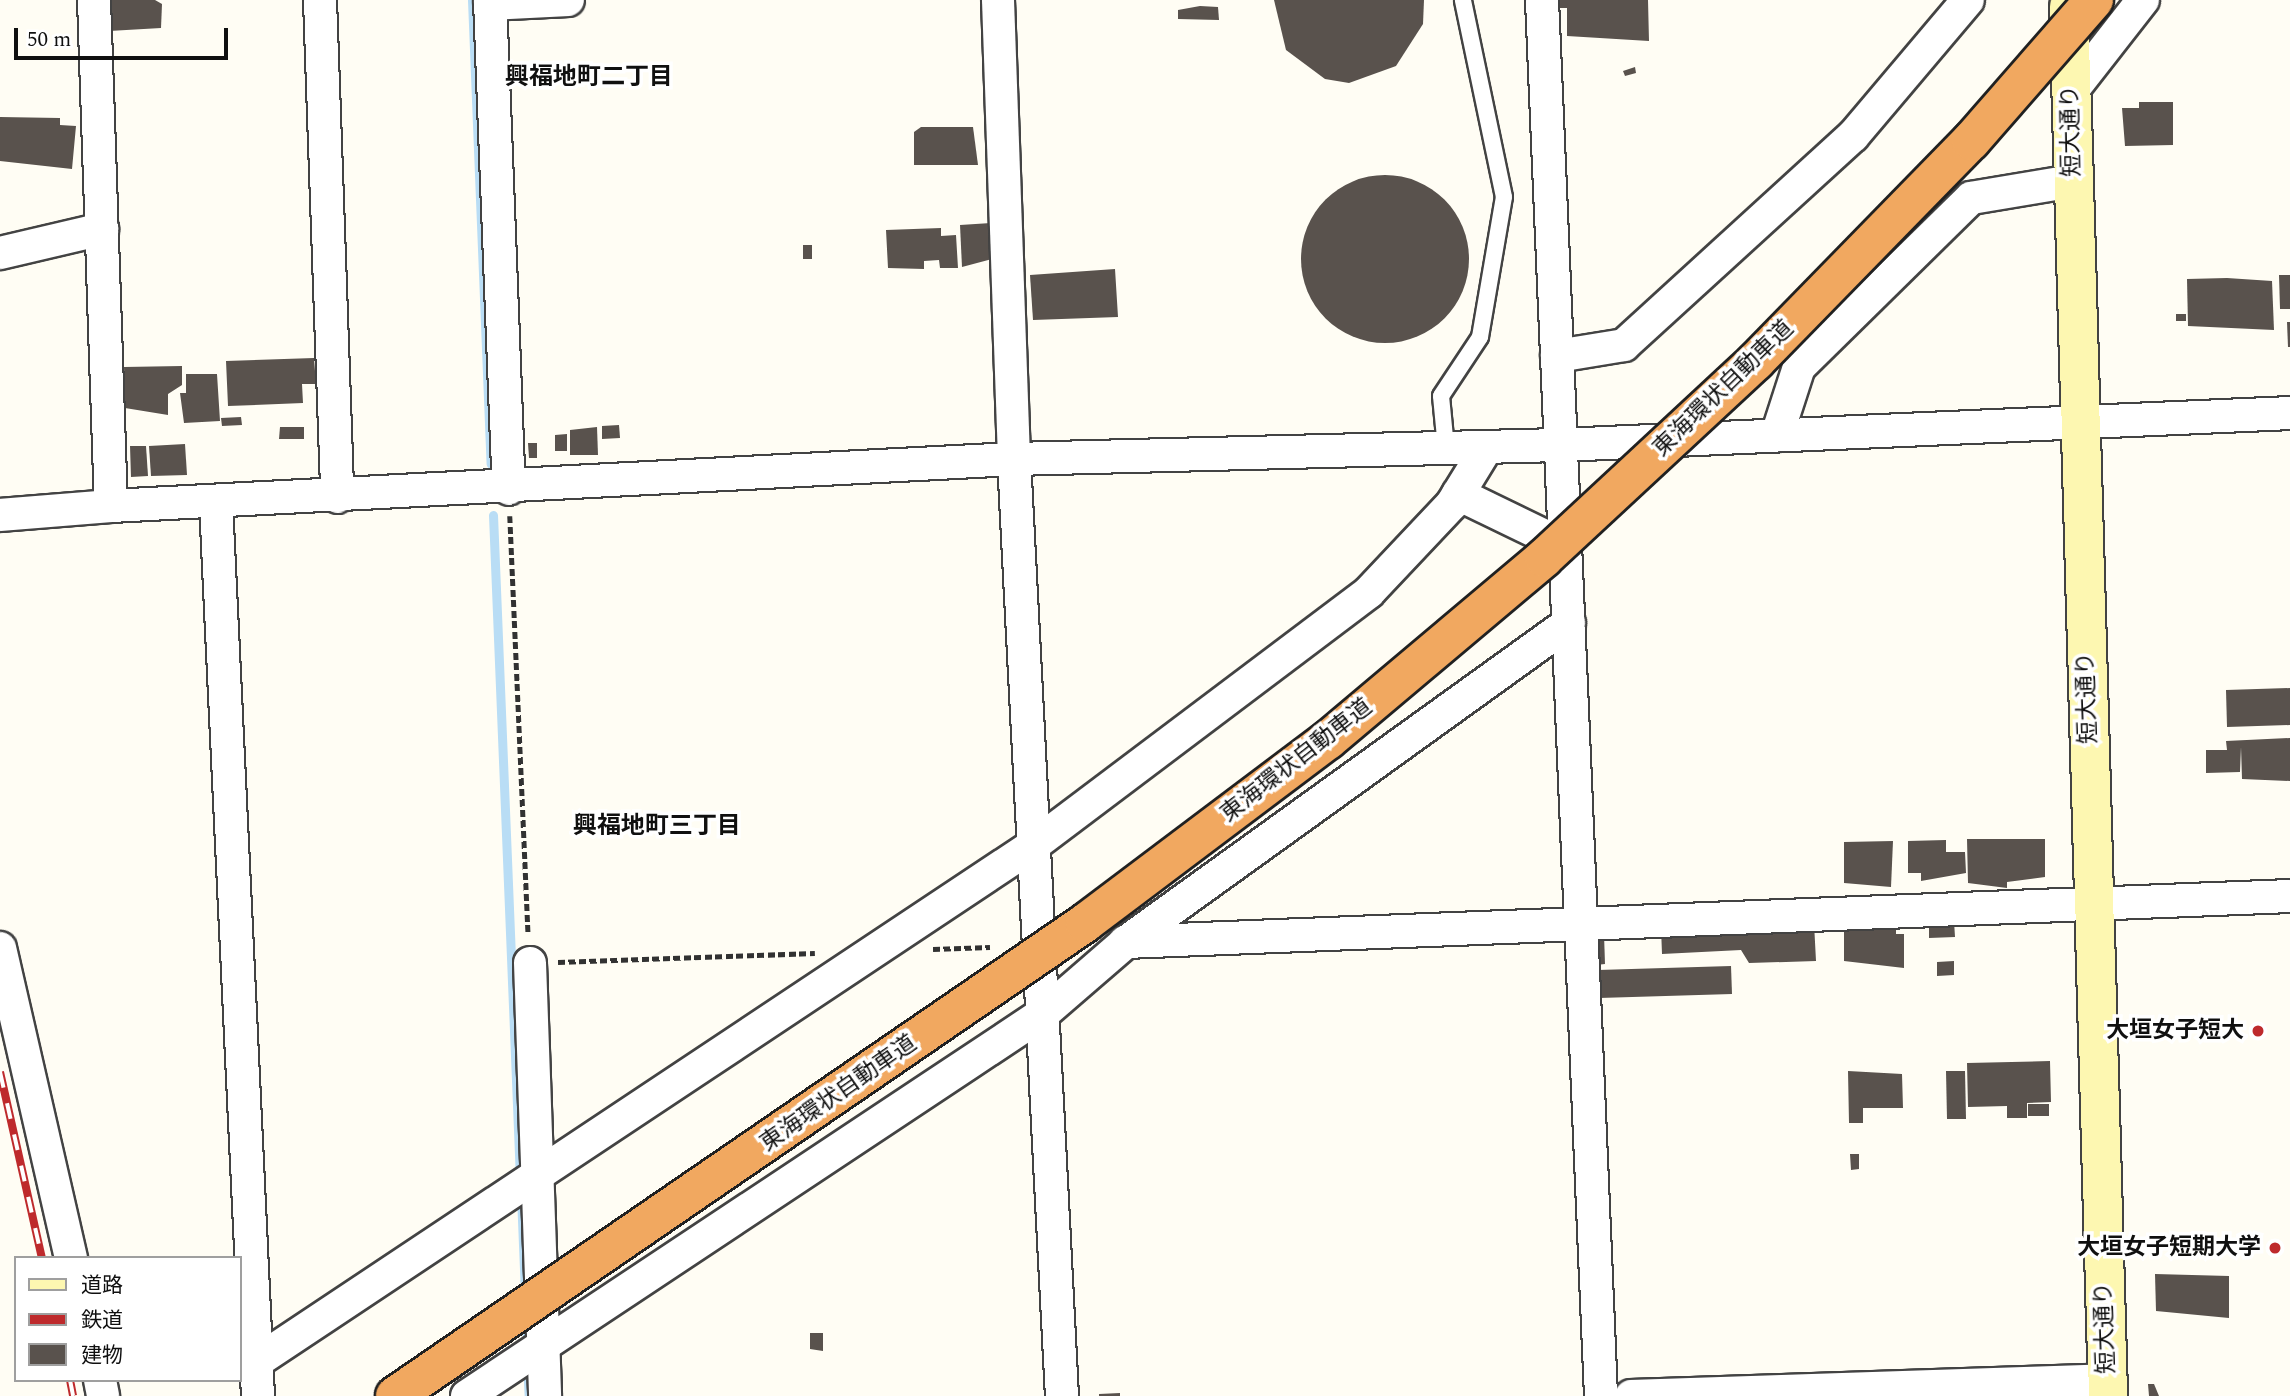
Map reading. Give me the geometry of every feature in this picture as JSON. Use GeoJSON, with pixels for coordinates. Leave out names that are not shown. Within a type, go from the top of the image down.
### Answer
{"type":"FeatureCollection","features":[{"type":"Feature","properties":{"kind":"highway","name":"東海環状自動車道"},"geometry":{"type":"LineString","coordinates":[[395,1396],[1084,923],[1328,740],[1544,558],[1756,361],[1971,141],[2094,0]]}},
{"type":"Feature","properties":{"kind":"street"},"geometry":{"type":"LineString","coordinates":[[94,0],[111,506]]}},
{"type":"Feature","properties":{"kind":"street"},"geometry":{"type":"LineString","coordinates":[[320,0],[337,497]]}},
{"type":"Feature","properties":{"kind":"street"},"geometry":{"type":"LineString","coordinates":[[509,489],[490,2],[568,0]]}},
{"type":"Feature","properties":{"kind":"street"},"geometry":{"type":"LineString","coordinates":[[998,0],[1014,459],[1062,1396]]}},
{"type":"Feature","properties":{"kind":"street"},"geometry":{"type":"LineString","coordinates":[[1542,0],[1601,1396]]}},
{"type":"Feature","properties":{"kind":"street"},"geometry":{"type":"LineString","coordinates":[[1557,356],[1624,345],[1853,136],[1968,0]]}},
{"type":"Feature","properties":{"kind":"street","name":"短大通り"},"geometry":{"type":"LineString","coordinates":[[2069,0],[2107,1388]]}},
{"type":"Feature","properties":{"kind":"street"},"geometry":{"type":"LineString","coordinates":[[2071,92],[2143,0]]}},
{"type":"Feature","properties":{"kind":"street"},"geometry":{"type":"LineString","coordinates":[[1777,435],[1799,368],[1971,198],[2073,181]]}},
{"type":"Feature","properties":{"kind":"street"},"geometry":{"type":"LineString","coordinates":[[0,253],[102,229]]}},
{"type":"Feature","properties":{"kind":"street"},"geometry":{"type":"LineString","coordinates":[[0,515],[111,506],[509,489],[1014,459],[1561,445],[2079,419],[2290,413]]}},
{"type":"Feature","properties":{"kind":"street"},"geometry":{"type":"LineString","coordinates":[[256,1363],[537,1180],[1035,844],[1368,592],[1458,494],[1487,447]]}},
{"type":"Feature","properties":{"kind":"street"},"geometry":{"type":"LineString","coordinates":[[1458,494],[1566,546]]}},
{"type":"Feature","properties":{"kind":"street"},"geometry":{"type":"LineString","coordinates":[[216,503],[258,1396]]}},
{"type":"Feature","properties":{"kind":"street"},"geometry":{"type":"LineString","coordinates":[[467,1396],[1044,1013],[1126,942],[1569,623]]}},
{"type":"Feature","properties":{"kind":"street"},"geometry":{"type":"LineString","coordinates":[[1040,946],[1582,920],[2290,896]]}},
{"type":"Feature","properties":{"kind":"street"},"geometry":{"type":"LineString","coordinates":[[0,948],[71,1256]]}},
{"type":"Feature","properties":{"kind":"street"},"geometry":{"type":"LineString","coordinates":[[530,963],[545,1396]]}},
{"type":"Feature","properties":{"kind":"street"},"geometry":{"type":"LineString","coordinates":[[1631,1396],[2107,1388]]}},
{"type":"Feature","properties":{"kind":"lane"},"geometry":{"type":"LineString","coordinates":[[1446,448],[1441,396],[1480,337],[1504,197],[1463,0]]}},
{"type":"Feature","properties":{"kind":"path"},"geometry":{"type":"LineString","coordinates":[[509,489],[530,963],[820,953]]}},
{"type":"Feature","properties":{"kind":"path"},"geometry":{"type":"LineString","coordinates":[[876,951],[1040,946]]}},
{"type":"Feature","properties":{"kind":"building"},"geometry":{"type":"Polygon","coordinates":[[[108,0],[155,0],[162,4],[161,28],[109,31],[108,0]]]}},
{"type":"Feature","properties":{"kind":"building"},"geometry":{"type":"Polygon","coordinates":[[[1274,0],[1424,0],[1423,24],[1396,66],[1349,83],[1325,79],[1286,50],[1274,0]]]}},
{"type":"Feature","properties":{"kind":"building"},"geometry":{"type":"Polygon","coordinates":[[[1560,0],[1648,0],[1649,41],[1567,36],[1567,8],[1560,8],[1560,0]]]}},
{"type":"Feature","properties":{"kind":"building"},"geometry":{"type":"Polygon","coordinates":[[[1200,6],[1218,7],[1219,20],[1178,19],[1178,10],[1200,6]]]}},
{"type":"Feature","properties":{"kind":"building"},"geometry":{"type":"Polygon","coordinates":[[[1635,67],[1636,73],[1625,76],[1623,71],[1635,67]]]}},
{"type":"Feature","properties":{"kind":"building"},"geometry":{"type":"Polygon","coordinates":[[[2139,102],[2173,102],[2173,145],[2125,146],[2122,108],[2139,108],[2139,102]]]}},
{"type":"Feature","properties":{"kind":"building"},"geometry":{"type":"Polygon","coordinates":[[[0,117],[60,118],[60,125],[76,126],[72,169],[0,161],[0,117]]]}},
{"type":"Feature","properties":{"kind":"building"},"geometry":{"type":"Polygon","coordinates":[[[921,127],[973,127],[978,165],[914,165],[914,132],[921,127]]]}},
{"type":"Feature","properties":{"kind":"building"},"geometry":{"type":"Polygon","coordinates":[[[1385,175],[1417,181],[1445,199],[1463,227],[1469,259],[1463,291],[1445,319],[1417,337],[1385,343],[1353,337],[1325,319],[1307,291],[1301,259],[1307,227],[1325,199],[1353,181],[1385,175]]]}},
{"type":"Feature","properties":{"kind":"building"},"geometry":{"type":"Polygon","coordinates":[[[991,223],[992,259],[962,267],[960,225],[991,223]]]}},
{"type":"Feature","properties":{"kind":"building"},"geometry":{"type":"Polygon","coordinates":[[[941,228],[941,236],[956,235],[958,268],[940,268],[939,260],[924,261],[924,269],[888,268],[886,230],[941,228]]]}},
{"type":"Feature","properties":{"kind":"building"},"geometry":{"type":"Polygon","coordinates":[[[803,245],[812,245],[812,259],[803,259],[803,245]]]}},
{"type":"Feature","properties":{"kind":"building"},"geometry":{"type":"Polygon","coordinates":[[[1115,269],[1118,317],[1033,320],[1030,275],[1115,269]]]}},
{"type":"Feature","properties":{"kind":"building"},"geometry":{"type":"Polygon","coordinates":[[[2279,275],[2290,275],[2290,309],[2280,309],[2279,275]]]}},
{"type":"Feature","properties":{"kind":"building"},"geometry":{"type":"Polygon","coordinates":[[[2187,279],[2272,281],[2274,330],[2188,326],[2187,279]]]}},
{"type":"Feature","properties":{"kind":"building"},"geometry":{"type":"Polygon","coordinates":[[[2176,314],[2186,314],[2186,321],[2176,321],[2176,314]]]}},
{"type":"Feature","properties":{"kind":"building"},"geometry":{"type":"Polygon","coordinates":[[[2287,322],[2290,322],[2290,347],[2288,347],[2287,322]]]}},
{"type":"Feature","properties":{"kind":"building"},"geometry":{"type":"Polygon","coordinates":[[[314,358],[316,384],[302,384],[303,403],[228,406],[226,361],[314,358]]]}},
{"type":"Feature","properties":{"kind":"building"},"geometry":{"type":"Polygon","coordinates":[[[182,366],[182,385],[168,394],[168,415],[125,408],[124,367],[182,366]]]}},
{"type":"Feature","properties":{"kind":"building"},"geometry":{"type":"Polygon","coordinates":[[[186,374],[217,374],[220,421],[184,423],[180,393],[186,393],[186,374]]]}},
{"type":"Feature","properties":{"kind":"building"},"geometry":{"type":"Polygon","coordinates":[[[241,417],[242,425],[222,426],[221,418],[241,417]]]}},
{"type":"Feature","properties":{"kind":"building"},"geometry":{"type":"Polygon","coordinates":[[[619,425],[620,438],[602,439],[602,426],[619,425]]]}},
{"type":"Feature","properties":{"kind":"building"},"geometry":{"type":"Polygon","coordinates":[[[280,427],[304,427],[304,439],[279,439],[280,427]]]}},
{"type":"Feature","properties":{"kind":"building"},"geometry":{"type":"Polygon","coordinates":[[[597,427],[598,455],[570,455],[570,430],[597,427]]]}},
{"type":"Feature","properties":{"kind":"building"},"geometry":{"type":"Polygon","coordinates":[[[567,434],[567,451],[555,451],[555,435],[567,434]]]}},
{"type":"Feature","properties":{"kind":"building"},"geometry":{"type":"Polygon","coordinates":[[[528,443],[537,443],[537,458],[529,458],[528,443]]]}},
{"type":"Feature","properties":{"kind":"building"},"geometry":{"type":"Polygon","coordinates":[[[185,444],[187,475],[151,476],[149,446],[185,444]]]}},
{"type":"Feature","properties":{"kind":"building"},"geometry":{"type":"Polygon","coordinates":[[[130,446],[146,446],[148,476],[131,477],[130,446]]]}},
{"type":"Feature","properties":{"kind":"building"},"geometry":{"type":"Polygon","coordinates":[[[2290,688],[2290,725],[2227,727],[2226,690],[2290,688]]]}},
{"type":"Feature","properties":{"kind":"building"},"geometry":{"type":"Polygon","coordinates":[[[2290,738],[2290,781],[2242,779],[2241,747],[2240,772],[2206,773],[2206,750],[2227,750],[2226,741],[2290,738]]]}},
{"type":"Feature","properties":{"kind":"building"},"geometry":{"type":"Polygon","coordinates":[[[1967,839],[2045,839],[2045,877],[2007,882],[2007,888],[1968,883],[1967,839]]]}},
{"type":"Feature","properties":{"kind":"building"},"geometry":{"type":"Polygon","coordinates":[[[1946,840],[1946,852],[1965,852],[1966,873],[1921,881],[1921,873],[1908,873],[1908,841],[1946,840]]]}},
{"type":"Feature","properties":{"kind":"building"},"geometry":{"type":"Polygon","coordinates":[[[1893,841],[1891,887],[1844,883],[1844,842],[1893,841]]]}},
{"type":"Feature","properties":{"kind":"building"},"geometry":{"type":"Polygon","coordinates":[[[1954,921],[1955,937],[1929,938],[1929,922],[1954,921]]]}},
{"type":"Feature","properties":{"kind":"building"},"geometry":{"type":"Polygon","coordinates":[[[1844,922],[1896,922],[1896,934],[1904,934],[1904,968],[1844,961],[1844,922]]]}},
{"type":"Feature","properties":{"kind":"building"},"geometry":{"type":"Polygon","coordinates":[[[1814,923],[1816,961],[1749,963],[1741,950],[1662,954],[1661,928],[1814,923]]]}},
{"type":"Feature","properties":{"kind":"building"},"geometry":{"type":"Polygon","coordinates":[[[1604,934],[1605,964],[1596,965],[1595,935],[1604,934]]]}},
{"type":"Feature","properties":{"kind":"building"},"geometry":{"type":"Polygon","coordinates":[[[1954,961],[1954,975],[1937,976],[1937,962],[1954,961]]]}},
{"type":"Feature","properties":{"kind":"building"},"geometry":{"type":"Polygon","coordinates":[[[1731,966],[1732,994],[1599,998],[1598,970],[1731,966]]]}},
{"type":"Feature","properties":{"kind":"building"},"geometry":{"type":"Polygon","coordinates":[[[2050,1061],[2051,1102],[2027,1103],[2027,1118],[2007,1118],[2007,1106],[1968,1107],[1967,1063],[2050,1061]]]}},
{"type":"Feature","properties":{"kind":"building"},"geometry":{"type":"Polygon","coordinates":[[[1848,1071],[1902,1074],[1903,1108],[1863,1108],[1863,1123],[1849,1123],[1848,1071]]]}},
{"type":"Feature","properties":{"kind":"building"},"geometry":{"type":"Polygon","coordinates":[[[1946,1071],[1965,1071],[1966,1119],[1947,1119],[1946,1071]]]}},
{"type":"Feature","properties":{"kind":"building"},"geometry":{"type":"Polygon","coordinates":[[[2028,1104],[2049,1104],[2049,1116],[2028,1116],[2028,1104]]]}},
{"type":"Feature","properties":{"kind":"building"},"geometry":{"type":"Polygon","coordinates":[[[1850,1154],[1859,1154],[1859,1169],[1851,1170],[1850,1154]]]}},
{"type":"Feature","properties":{"kind":"building"},"geometry":{"type":"Polygon","coordinates":[[[2155,1274],[2229,1276],[2229,1318],[2156,1311],[2155,1274]]]}},
{"type":"Feature","properties":{"kind":"building"},"geometry":{"type":"Polygon","coordinates":[[[810,1333],[823,1333],[823,1351],[810,1349],[810,1333]]]}},
{"type":"Feature","properties":{"kind":"building"},"geometry":{"type":"Polygon","coordinates":[[[2148,1384],[2154,1384],[2159,1396],[2149,1396],[2148,1384]]]}},
{"type":"Feature","properties":{"kind":"building"},"geometry":{"type":"Polygon","coordinates":[[[1120,1393],[1120,1396],[1099,1396],[1099,1394],[1120,1393]]]}},
{"type":"Feature","properties":{"kind":"waterway"},"geometry":{"type":"LineString","coordinates":[[472,0],[491,464]]}},
{"type":"Feature","properties":{"kind":"waterway"},"geometry":{"type":"LineString","coordinates":[[493,515],[520,1178]]}},
{"type":"Feature","properties":{"kind":"waterway"},"geometry":{"type":"LineString","coordinates":[[521,1195],[525,1293]]}},
{"type":"Feature","properties":{"kind":"waterway"},"geometry":{"type":"LineString","coordinates":[[526,1317],[527,1349]]}},
{"type":"Feature","properties":{"kind":"waterway"},"geometry":{"type":"LineString","coordinates":[[527,1363],[529,1396]]}},
{"type":"Feature","properties":{"kind":"railway"},"geometry":{"type":"LineString","coordinates":[[0,1072],[42,1256]]}},
{"type":"Feature","properties":{"kind":"railway"},"geometry":{"type":"LineString","coordinates":[[70,1382],[73,1396]]}},
{"type":"Feature","properties":{"kind":"place","name":"大垣女子短大"},"geometry":{"type":"Point","coordinates":[2258,1031]}},
{"type":"Feature","properties":{"kind":"place","name":"大垣女子短期大学"},"geometry":{"type":"Point","coordinates":[2275,1248]}},
{"type":"Feature","properties":{"kind":"district","name":"興福地町二丁目"},"geometry":{"type":"Point","coordinates":[589,78]}},
{"type":"Feature","properties":{"kind":"district","name":"興福地町三丁目"},"geometry":{"type":"Point","coordinates":[657,827]}}]}
